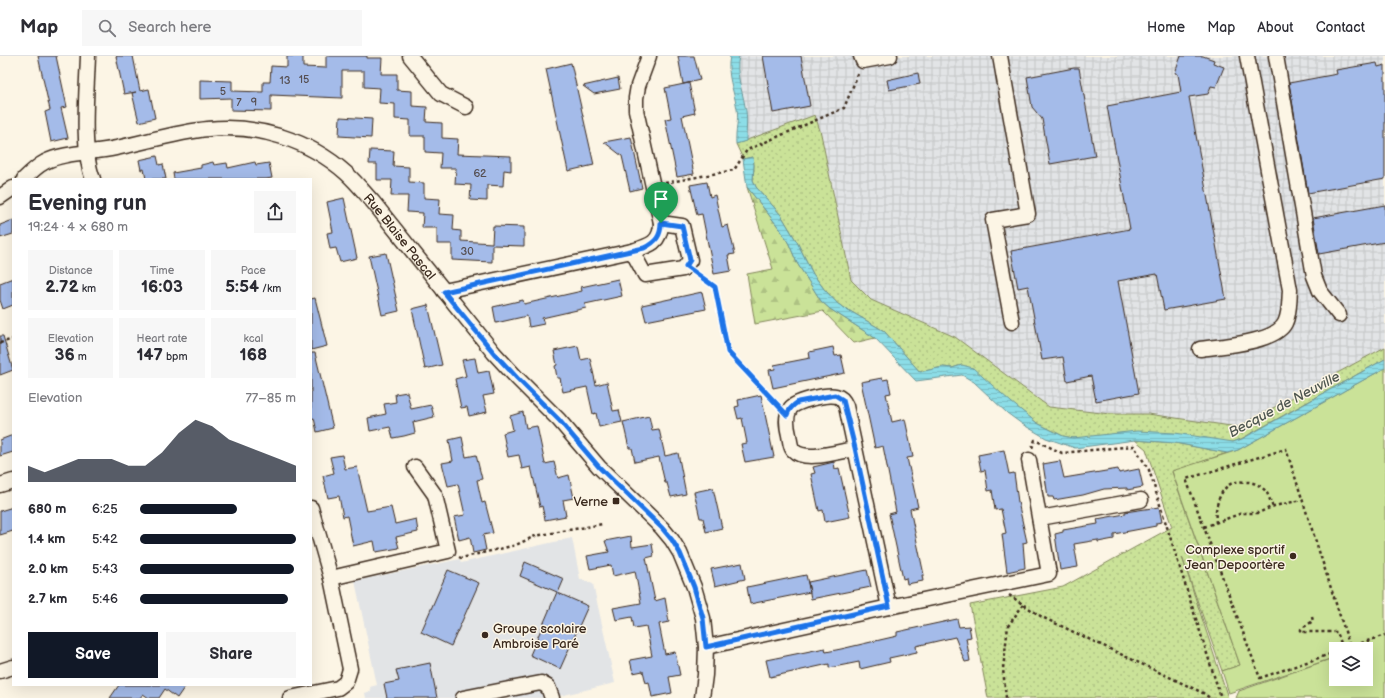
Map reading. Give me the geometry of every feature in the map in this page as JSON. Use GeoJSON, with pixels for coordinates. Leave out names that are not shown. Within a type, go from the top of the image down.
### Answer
{"type":"FeatureCollection","features":[{"type":"Feature","properties":{"kind":"street"},"geometry":{"type":"LineString","coordinates":[[88,56],[86,127],[87,152],[93,178]]}},
{"type":"Feature","properties":{"kind":"street"},"geometry":{"type":"LineString","coordinates":[[410,56],[441,94],[466,106]]}},
{"type":"Feature","properties":{"kind":"street"},"geometry":{"type":"LineString","coordinates":[[444,292],[632,251],[644,248],[656,240],[659,236],[661,223],[636,110],[636,98],[649,56]]}},
{"type":"Feature","properties":{"kind":"street"},"geometry":{"type":"LineString","coordinates":[[862,58],[890,56]]}},
{"type":"Feature","properties":{"kind":"street"},"geometry":{"type":"LineString","coordinates":[[1000,56],[1028,214],[993,220],[1012,322]]}},
{"type":"Feature","properties":{"kind":"street"},"geometry":{"type":"LineString","coordinates":[[1200,349],[1260,340],[1277,332],[1284,324],[1289,309],[1290,290],[1247,56]]}},
{"type":"Feature","properties":{"kind":"street"},"geometry":{"type":"LineString","coordinates":[[1276,56],[1314,276],[1320,291],[1339,315]]}},
{"type":"Feature","properties":{"kind":"street","name":"Rue Blaise Pascal"},"geometry":{"type":"LineString","coordinates":[[25,178],[37,168],[52,159],[218,128],[250,130],[274,135],[297,142],[326,158],[353,180],[373,202],[494,353],[559,420],[599,467],[662,528],[672,540],[680,553],[694,587],[703,618],[706,647],[702,698]]}},
{"type":"Feature","properties":{"kind":"street"},"geometry":{"type":"LineString","coordinates":[[0,197],[12,189]]}},
{"type":"Feature","properties":{"kind":"street"},"geometry":{"type":"LineString","coordinates":[[632,251],[645,275],[683,269],[690,260],[682,226],[661,223]]}},
{"type":"Feature","properties":{"kind":"street"},"geometry":{"type":"LineString","coordinates":[[855,448],[813,456],[799,454],[793,450],[791,445],[787,423],[789,409],[798,402],[835,395],[843,400],[846,406],[889,606]]}},
{"type":"Feature","properties":{"kind":"street"},"geometry":{"type":"LineString","coordinates":[[706,647],[889,606],[1049,574],[1029,460]]}},
{"type":"Feature","properties":{"kind":"street"},"geometry":{"type":"LineString","coordinates":[[331,578],[448,551],[435,495],[415,467]]}},
{"type":"Feature","properties":{"kind":"street"},"geometry":{"type":"LineString","coordinates":[[0,485],[12,481]]}},
{"type":"Feature","properties":{"kind":"street"},"geometry":{"type":"LineString","coordinates":[[1040,518],[1141,500]]}},
{"type":"Feature","properties":{"kind":"street"},"geometry":{"type":"LineString","coordinates":[[290,698],[338,688],[346,682],[350,669],[331,578],[312,512]]}},
{"type":"Feature","properties":{"kind":"street"},"geometry":{"type":"LineString","coordinates":[[0,671],[12,667]]}},
{"type":"Feature","properties":{"kind":"street"},"geometry":{"type":"LineString","coordinates":[[463,698],[541,683],[548,687],[552,698]]}},
{"type":"Feature","properties":{"kind":"path"},"geometry":{"type":"LineString","coordinates":[[652,186],[734,170],[747,150],[844,108],[862,58]]}},
{"type":"Feature","properties":{"kind":"path"},"geometry":{"type":"LineString","coordinates":[[686,266],[715,287],[728,352],[787,415]]}},
{"type":"Feature","properties":{"kind":"path"},"geometry":{"type":"LineString","coordinates":[[0,343],[12,339]]}},
{"type":"Feature","properties":{"kind":"path"},"geometry":{"type":"LineString","coordinates":[[1034,440],[1062,453],[1134,446],[1149,470],[1221,698]]}},
{"type":"Feature","properties":{"kind":"path"},"geometry":{"type":"LineString","coordinates":[[1329,654],[1260,678],[1186,479],[1286,449],[1348,642]]}},
{"type":"Feature","properties":{"kind":"path"},"geometry":{"type":"LineString","coordinates":[[1216,523],[1218,504],[1222,492],[1228,485],[1237,482],[1259,485],[1267,492],[1273,507]]}},
{"type":"Feature","properties":{"kind":"path"},"geometry":{"type":"LineString","coordinates":[[1204,527],[1242,513],[1258,513],[1273,507],[1302,500]]}},
{"type":"Feature","properties":{"kind":"path"},"geometry":{"type":"LineString","coordinates":[[448,551],[461,558],[516,546],[536,536],[603,524]]}},
{"type":"Feature","properties":{"kind":"path"},"geometry":{"type":"LineString","coordinates":[[993,585],[1042,617],[1204,693],[1210,698]]}},
{"type":"Feature","properties":{"kind":"path"},"geometry":{"type":"LineString","coordinates":[[1006,698],[1003,669],[1008,626],[1023,605]]}},
{"type":"Feature","properties":{"kind":"path"},"geometry":{"type":"LineString","coordinates":[[1312,617],[1313,621],[1301,629],[1301,632],[1336,632],[1341,642]]}},
{"type":"Feature","properties":{"kind":"path"},"geometry":{"type":"LineString","coordinates":[[1365,642],[1385,635]]}},
{"type":"Feature","properties":{"kind":"shaded area"},"geometry":{"type":"Polygon","coordinates":[[[739,56],[1385,56],[1385,347],[1238,427],[1148,414],[1110,414],[1049,407],[955,337],[871,300],[851,280],[821,134],[815,115],[746,141],[746,107],[739,83],[739,56]]]}},
{"type":"Feature","properties":{"kind":"shaded area","name":"Groupe scolaire Ambroise Paré"},"geometry":{"type":"Polygon","coordinates":[[[572,538],[580,579],[593,584],[615,683],[551,698],[366,698],[365,693],[371,691],[370,687],[377,685],[355,581],[460,559],[461,563],[572,538]]]}},
{"type":"Feature","properties":{"kind":"green space"},"geometry":{"type":"Polygon","coordinates":[[[815,115],[821,134],[851,280],[871,300],[955,337],[1049,407],[1110,414],[1148,414],[1238,427],[1385,347],[1385,359],[1241,439],[1233,442],[1073,438],[1063,436],[1037,423],[962,365],[952,368],[943,367],[920,372],[884,331],[838,304],[824,289],[813,274],[781,215],[756,187],[753,180],[754,165],[752,157],[743,159],[736,144],[815,115]]]}},
{"type":"Feature","properties":{"kind":"green space"},"geometry":{"type":"Polygon","coordinates":[[[747,187],[780,229],[789,244],[797,263],[821,301],[830,309],[875,338],[854,343],[823,311],[755,324],[747,274],[773,269],[747,187]]]}},
{"type":"Feature","properties":{"kind":"green space","name":"Complexe sportif Jean Depoortère"},"geometry":{"type":"Polygon","coordinates":[[[1385,368],[1385,698],[1236,698],[1239,691],[1329,659],[1329,686],[1373,686],[1373,642],[1329,642],[1329,659],[1229,693],[1222,671],[1240,665],[1172,471],[1238,450],[1385,368]]]}},
{"type":"Feature","properties":{"kind":"green space"},"geometry":{"type":"Polygon","coordinates":[[[1135,440],[1175,443],[1227,453],[1172,472],[1240,665],[1222,671],[1182,557],[1228,698],[988,698],[970,605],[1063,587],[1172,527],[1146,449],[1135,440]]]}},
{"type":"Feature","properties":{"kind":"water"},"geometry":{"type":"Polygon","coordinates":[[[730,56],[739,56],[738,75],[746,110],[747,124],[746,141],[736,144],[737,113],[729,70],[730,56]]]}},
{"type":"Feature","properties":{"kind":"water"},"geometry":{"type":"Polygon","coordinates":[[[753,157],[753,180],[756,187],[781,215],[813,274],[838,304],[884,331],[920,372],[943,367],[952,368],[962,365],[973,368],[1037,423],[1063,436],[1073,438],[1137,431],[1175,433],[1233,442],[1242,439],[1385,359],[1385,368],[1238,450],[1227,453],[1175,443],[1135,440],[1075,448],[1046,438],[1022,424],[1007,413],[974,382],[962,375],[916,381],[875,338],[830,309],[821,301],[797,263],[789,244],[780,229],[747,187],[743,159],[753,157]]]}},
{"type":"Feature","properties":{"kind":"building"},"geometry":{"type":"Polygon","coordinates":[[[38,56],[56,56],[67,107],[61,108],[68,138],[51,142],[45,112],[50,110],[38,56]]]}},
{"type":"Feature","properties":{"kind":"building"},"geometry":{"type":"Polygon","coordinates":[[[116,56],[133,56],[140,91],[149,89],[155,118],[139,122],[132,93],[136,92],[124,94],[116,56]]]}},
{"type":"Feature","properties":{"kind":"building"},"geometry":{"type":"Polygon","coordinates":[[[287,56],[303,56],[303,67],[326,68],[326,56],[367,56],[367,58],[382,58],[381,74],[397,74],[397,90],[412,91],[412,106],[427,107],[426,122],[442,123],[442,138],[458,139],[457,154],[511,156],[511,171],[504,170],[503,186],[487,185],[487,201],[470,200],[471,185],[455,184],[456,168],[440,168],[441,153],[425,152],[425,136],[410,136],[410,120],[395,119],[395,104],[379,103],[380,88],[364,87],[364,71],[342,71],[342,98],[271,95],[271,111],[231,110],[231,98],[200,99],[200,80],[232,81],[232,91],[263,92],[263,82],[270,82],[271,66],[287,67],[287,56]]]}},
{"type":"Feature","properties":{"kind":"building"},"geometry":{"type":"Polygon","coordinates":[[[678,56],[694,56],[700,80],[683,84],[678,56]]]}},
{"type":"Feature","properties":{"kind":"building"},"geometry":{"type":"Polygon","coordinates":[[[763,56],[801,56],[810,106],[773,113],[763,56]]]}},
{"type":"Feature","properties":{"kind":"building"},"geometry":{"type":"Polygon","coordinates":[[[1181,56],[1203,56],[1214,60],[1213,63],[1224,67],[1216,87],[1211,86],[1208,94],[1189,97],[1226,299],[1164,310],[1157,274],[1118,281],[1139,393],[1096,401],[1091,376],[1067,381],[1063,357],[1042,360],[1028,286],[1018,288],[1011,251],[1130,229],[1107,106],[1181,92],[1178,74],[1175,73],[1181,56]]]}},
{"type":"Feature","properties":{"kind":"building"},"geometry":{"type":"Polygon","coordinates":[[[571,63],[594,165],[568,171],[546,69],[571,63]]]}},
{"type":"Feature","properties":{"kind":"building"},"geometry":{"type":"Polygon","coordinates":[[[1377,63],[1378,67],[1385,65],[1385,179],[1308,193],[1289,83],[1337,74],[1336,70],[1377,63]]]}},
{"type":"Feature","properties":{"kind":"building"},"geometry":{"type":"Polygon","coordinates":[[[1079,68],[1095,156],[1050,164],[1042,119],[1032,107],[1027,77],[1079,68]]]}},
{"type":"Feature","properties":{"kind":"building"},"geometry":{"type":"Polygon","coordinates":[[[918,73],[920,84],[889,90],[887,80],[918,73]]]}},
{"type":"Feature","properties":{"kind":"building"},"geometry":{"type":"Polygon","coordinates":[[[618,78],[620,89],[594,94],[583,86],[618,78]]]}},
{"type":"Feature","properties":{"kind":"building"},"geometry":{"type":"Polygon","coordinates":[[[689,83],[695,113],[682,116],[694,174],[677,177],[665,119],[671,118],[665,88],[689,83]]]}},
{"type":"Feature","properties":{"kind":"building"},"geometry":{"type":"Polygon","coordinates":[[[340,117],[372,119],[371,138],[339,136],[340,117]]]}},
{"type":"Feature","properties":{"kind":"building"},"geometry":{"type":"Polygon","coordinates":[[[631,137],[642,188],[630,191],[622,156],[604,142],[631,137]]]}},
{"type":"Feature","properties":{"kind":"building"},"geometry":{"type":"Polygon","coordinates":[[[370,150],[394,151],[393,166],[409,167],[409,182],[424,183],[424,198],[440,199],[439,214],[454,215],[453,230],[461,231],[461,241],[492,243],[493,226],[524,227],[524,246],[492,245],[492,262],[452,260],[452,244],[437,244],[437,228],[422,228],[423,213],[407,212],[408,196],[391,196],[392,180],[377,180],[377,164],[369,164],[370,150]]]}},
{"type":"Feature","properties":{"kind":"building"},"geometry":{"type":"Polygon","coordinates":[[[157,156],[159,165],[163,164],[166,178],[146,178],[144,169],[141,170],[139,160],[157,156]]]}},
{"type":"Feature","properties":{"kind":"building"},"geometry":{"type":"Polygon","coordinates":[[[213,162],[214,165],[227,163],[228,168],[255,162],[256,165],[269,163],[272,178],[174,178],[173,173],[201,168],[201,165],[213,162]]]}},
{"type":"Feature","properties":{"kind":"building"},"geometry":{"type":"Polygon","coordinates":[[[707,182],[710,197],[715,195],[722,227],[728,225],[735,254],[728,255],[731,271],[714,274],[702,214],[697,215],[690,185],[707,182]]]}},
{"type":"Feature","properties":{"kind":"building"},"geometry":{"type":"Polygon","coordinates":[[[344,198],[357,258],[340,262],[336,248],[330,249],[327,233],[333,232],[327,202],[344,198]]]}},
{"type":"Feature","properties":{"kind":"building"},"geometry":{"type":"Polygon","coordinates":[[[1385,205],[1385,242],[1319,254],[1313,218],[1385,205]]]}},
{"type":"Feature","properties":{"kind":"building"},"geometry":{"type":"Polygon","coordinates":[[[12,220],[12,234],[0,238],[0,225],[12,220]]]}},
{"type":"Feature","properties":{"kind":"building"},"geometry":{"type":"Polygon","coordinates":[[[386,253],[399,311],[382,315],[369,256],[386,253]]]}},
{"type":"Feature","properties":{"kind":"building"},"geometry":{"type":"Polygon","coordinates":[[[12,278],[12,305],[3,309],[0,300],[0,283],[12,278]]]}},
{"type":"Feature","properties":{"kind":"building"},"geometry":{"type":"Polygon","coordinates":[[[618,279],[622,296],[585,304],[586,308],[542,318],[544,324],[529,327],[527,316],[496,323],[493,307],[523,300],[524,304],[582,291],[581,287],[618,279]]]}},
{"type":"Feature","properties":{"kind":"building"},"geometry":{"type":"Polygon","coordinates":[[[702,292],[706,309],[646,321],[642,305],[702,292]]]}},
{"type":"Feature","properties":{"kind":"building"},"geometry":{"type":"Polygon","coordinates":[[[315,298],[327,346],[312,350],[312,299],[315,298]]]}},
{"type":"Feature","properties":{"kind":"building"},"geometry":{"type":"Polygon","coordinates":[[[428,305],[442,365],[425,369],[412,309],[428,305]]]}},
{"type":"Feature","properties":{"kind":"building"},"geometry":{"type":"Polygon","coordinates":[[[0,336],[3,336],[12,370],[0,375],[0,336]]]}},
{"type":"Feature","properties":{"kind":"building"},"geometry":{"type":"Polygon","coordinates":[[[578,346],[581,360],[590,358],[596,385],[607,382],[613,411],[619,410],[622,422],[599,427],[596,413],[593,414],[587,387],[563,392],[560,378],[557,378],[555,366],[557,365],[554,351],[578,346]]]}},
{"type":"Feature","properties":{"kind":"building"},"geometry":{"type":"Polygon","coordinates":[[[833,347],[835,356],[841,355],[845,373],[773,388],[769,370],[775,369],[774,365],[810,358],[809,352],[833,347]]]}},
{"type":"Feature","properties":{"kind":"building"},"geometry":{"type":"Polygon","coordinates":[[[312,353],[315,353],[333,428],[317,432],[314,418],[312,419],[312,353]]]}},
{"type":"Feature","properties":{"kind":"building"},"geometry":{"type":"Polygon","coordinates":[[[475,358],[478,373],[489,371],[494,394],[483,396],[487,412],[469,416],[467,407],[461,408],[455,379],[466,376],[462,360],[475,358]]]}},
{"type":"Feature","properties":{"kind":"building"},"geometry":{"type":"Polygon","coordinates":[[[882,378],[883,380],[888,379],[891,393],[886,394],[892,422],[905,419],[913,457],[907,458],[918,507],[910,509],[924,575],[922,575],[923,581],[907,584],[906,578],[903,579],[889,514],[896,512],[883,446],[875,448],[861,382],[882,378]]]}},
{"type":"Feature","properties":{"kind":"building"},"geometry":{"type":"Polygon","coordinates":[[[407,392],[411,409],[431,405],[434,417],[413,422],[415,433],[404,436],[393,438],[390,427],[370,431],[368,418],[386,414],[384,404],[396,402],[395,394],[407,392]]]}},
{"type":"Feature","properties":{"kind":"building"},"geometry":{"type":"Polygon","coordinates":[[[761,395],[774,457],[745,462],[741,444],[747,443],[742,418],[738,419],[735,407],[739,406],[738,400],[761,395]]]}},
{"type":"Feature","properties":{"kind":"building"},"geometry":{"type":"Polygon","coordinates":[[[523,412],[526,428],[537,426],[545,464],[554,462],[558,478],[569,475],[574,498],[563,500],[566,516],[545,520],[542,506],[540,507],[531,467],[522,469],[519,455],[508,457],[503,433],[513,430],[510,416],[523,412]]]}},
{"type":"Feature","properties":{"kind":"building"},"geometry":{"type":"Polygon","coordinates":[[[649,416],[652,430],[659,429],[665,456],[678,453],[686,494],[671,497],[667,483],[665,483],[659,457],[635,462],[632,448],[629,448],[623,422],[649,416]]]}},
{"type":"Feature","properties":{"kind":"building"},"geometry":{"type":"Polygon","coordinates":[[[12,435],[12,452],[0,456],[0,440],[12,435]]]}},
{"type":"Feature","properties":{"kind":"building"},"geometry":{"type":"Polygon","coordinates":[[[462,437],[466,457],[476,455],[482,479],[477,480],[482,503],[485,502],[493,533],[483,535],[486,550],[473,553],[470,537],[459,540],[454,517],[465,515],[458,484],[448,486],[442,463],[453,461],[449,440],[462,437]]]}},
{"type":"Feature","properties":{"kind":"building"},"geometry":{"type":"Polygon","coordinates":[[[1004,450],[1009,474],[1014,473],[1018,502],[1027,542],[1023,543],[1025,568],[1007,572],[1002,534],[1006,533],[1001,509],[995,510],[992,490],[988,491],[985,470],[981,471],[978,455],[1004,450]]]}},
{"type":"Feature","properties":{"kind":"building"},"geometry":{"type":"Polygon","coordinates":[[[342,455],[345,469],[357,467],[367,511],[391,507],[395,524],[416,519],[418,532],[396,537],[399,548],[376,552],[374,541],[353,546],[347,516],[343,517],[339,496],[328,498],[323,476],[334,473],[330,457],[342,455]]]}},
{"type":"Feature","properties":{"kind":"building"},"geometry":{"type":"Polygon","coordinates":[[[1060,461],[1064,478],[1118,469],[1119,473],[1139,469],[1143,487],[1127,490],[1127,488],[1104,489],[1083,495],[1054,500],[1053,497],[1048,497],[1043,464],[1060,461]]]}},
{"type":"Feature","properties":{"kind":"building"},"geometry":{"type":"Polygon","coordinates":[[[834,462],[835,469],[839,468],[850,517],[825,522],[823,510],[819,511],[811,474],[815,473],[813,467],[834,462]]]}},
{"type":"Feature","properties":{"kind":"building"},"geometry":{"type":"Polygon","coordinates":[[[713,488],[722,528],[706,532],[703,518],[700,518],[694,492],[713,488]]]}},
{"type":"Feature","properties":{"kind":"building"},"geometry":{"type":"Polygon","coordinates":[[[12,507],[12,531],[0,535],[0,511],[12,507]]]}},
{"type":"Feature","properties":{"kind":"building"},"geometry":{"type":"Polygon","coordinates":[[[1159,507],[1162,522],[1156,523],[1156,526],[1114,534],[1114,539],[1074,544],[1078,567],[1060,570],[1055,534],[1063,532],[1063,530],[1098,524],[1097,519],[1125,514],[1125,512],[1159,507]]]}},
{"type":"Feature","properties":{"kind":"building"},"geometry":{"type":"Polygon","coordinates":[[[631,536],[632,547],[652,544],[654,556],[646,558],[655,601],[665,598],[669,622],[659,624],[665,654],[675,652],[680,675],[669,677],[672,693],[652,697],[649,682],[646,683],[643,671],[633,673],[630,660],[652,656],[646,626],[634,628],[632,617],[616,620],[613,608],[641,603],[635,571],[613,576],[611,565],[590,569],[587,556],[609,552],[605,541],[631,536]]]}},
{"type":"Feature","properties":{"kind":"building"},"geometry":{"type":"Polygon","coordinates":[[[525,562],[564,579],[558,593],[588,606],[560,669],[530,655],[557,592],[520,576],[525,562]]]}},
{"type":"Feature","properties":{"kind":"building"},"geometry":{"type":"Polygon","coordinates":[[[742,563],[745,579],[715,586],[711,569],[742,563]]]}},
{"type":"Feature","properties":{"kind":"building"},"geometry":{"type":"Polygon","coordinates":[[[448,570],[479,583],[451,646],[421,632],[448,570]]]}},
{"type":"Feature","properties":{"kind":"building"},"geometry":{"type":"Polygon","coordinates":[[[867,570],[871,587],[811,599],[808,582],[867,570]]]}},
{"type":"Feature","properties":{"kind":"building"},"geometry":{"type":"Polygon","coordinates":[[[806,575],[810,592],[750,604],[747,587],[806,575]]]}},
{"type":"Feature","properties":{"kind":"building"},"geometry":{"type":"Polygon","coordinates":[[[957,619],[959,627],[969,626],[971,637],[966,638],[970,661],[965,662],[955,637],[916,646],[917,652],[889,658],[890,662],[860,669],[859,662],[829,668],[829,664],[770,677],[766,660],[825,648],[826,652],[841,649],[897,636],[897,632],[957,619]]]}},
{"type":"Feature","properties":{"kind":"building"},"geometry":{"type":"Polygon","coordinates":[[[430,663],[437,698],[387,698],[384,684],[399,681],[396,670],[430,663]]]}},
{"type":"Feature","properties":{"kind":"building"},"geometry":{"type":"Polygon","coordinates":[[[118,686],[185,686],[177,698],[165,689],[159,698],[149,698],[143,694],[140,698],[110,698],[118,686]]]}},
{"type":"Feature","properties":{"kind":"place","name":"Verne"},"geometry":{"type":"Point","coordinates":[616,501]}},
{"type":"Feature","properties":{"kind":"place","name":"Complexe sportif Jean Depoortère"},"geometry":{"type":"Point","coordinates":[1293,556]}},
{"type":"Feature","properties":{"kind":"place","name":"Groupe scolaire Ambroise Paré"},"geometry":{"type":"Point","coordinates":[485,635]}},
{"type":"Feature","properties":{"kind":"route"},"geometry":{"type":"LineString","coordinates":[[661,223],[682,226],[690,260],[686,266],[715,287],[728,352],[787,415],[789,409],[798,402],[835,395],[843,400],[846,406],[889,606],[706,647],[706,636],[699,601],[689,573],[672,540],[662,528],[585,452],[559,420],[494,353],[444,292],[644,248],[656,240],[659,236],[661,223]]}},
{"type":"Feature","properties":{"kind":"water label","name":"Becque de Neuville"},"geometry":{"type":"Point","coordinates":[1284,404]}}]}
